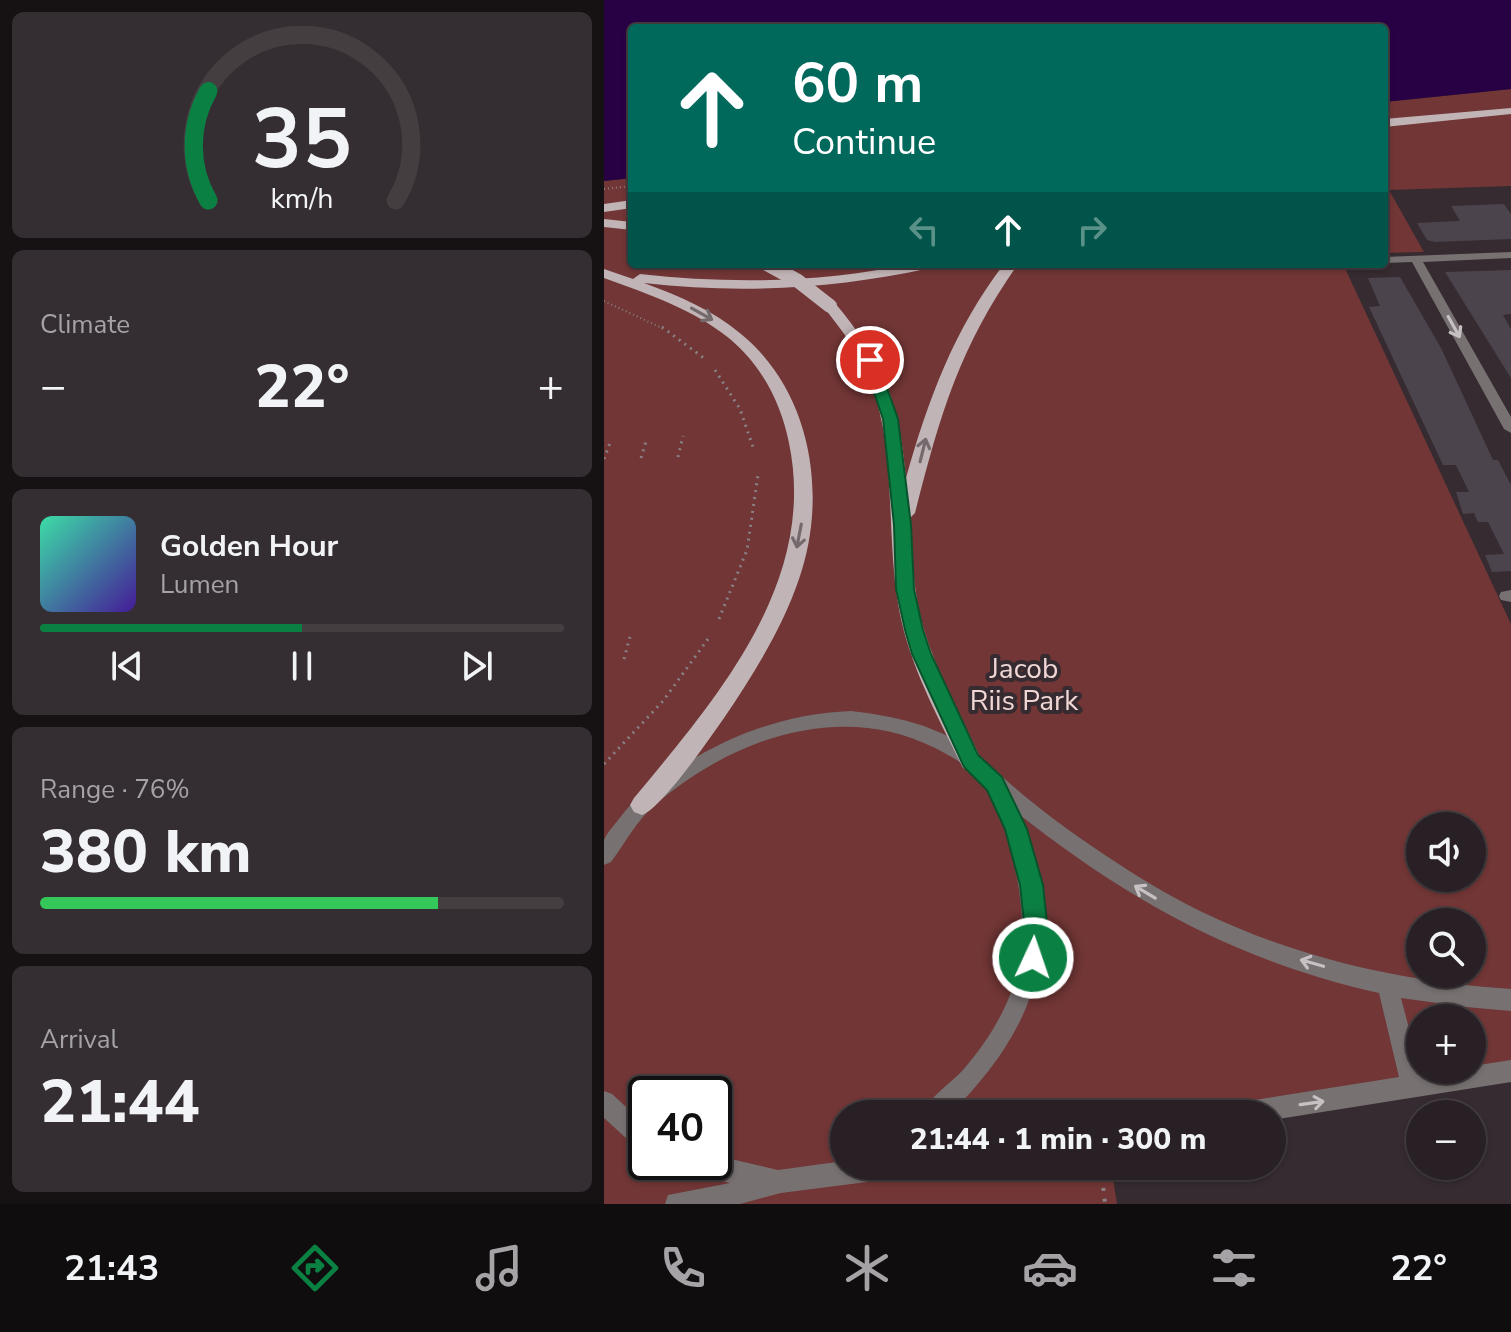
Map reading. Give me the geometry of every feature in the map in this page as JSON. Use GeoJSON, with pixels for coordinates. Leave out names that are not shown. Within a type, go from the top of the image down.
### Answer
{"type":"FeatureCollection","features":[{"type":"Feature","properties":{"kind":"main road"},"geometry":{"type":"LineString","coordinates":[[1388,123],[1511,111]]}},
{"type":"Feature","properties":{"kind":"main road"},"geometry":{"type":"LineString","coordinates":[[604,208],[628,205]]}},
{"type":"Feature","properties":{"kind":"main road"},"geometry":{"type":"LineString","coordinates":[[604,223],[628,226]]}},
{"type":"Feature","properties":{"kind":"main road"},"geometry":{"type":"LineString","coordinates":[[774,268],[798,281],[830,306],[864,348],[884,395],[903,525],[905,589],[914,630],[921,654],[971,761]]}},
{"type":"Feature","properties":{"kind":"main road"},"geometry":{"type":"LineString","coordinates":[[604,273],[698,284],[767,285],[862,277],[909,268]]}},
{"type":"Feature","properties":{"kind":"main road"},"geometry":{"type":"LineString","coordinates":[[903,525],[932,413],[950,363],[980,305],[1008,268]]}},
{"type":"Feature","properties":{"kind":"main road"},"geometry":{"type":"LineString","coordinates":[[604,273],[688,306],[726,329],[747,348],[766,369],[789,411],[803,468],[799,536],[771,622],[719,708],[637,811]]}},
{"type":"Feature","properties":{"kind":"street"},"geometry":{"type":"LineString","coordinates":[[1388,260],[1511,255]]}},
{"type":"Feature","properties":{"kind":"street"},"geometry":{"type":"LineString","coordinates":[[1416,259],[1511,429]]}},
{"type":"Feature","properties":{"kind":"street"},"geometry":{"type":"LineString","coordinates":[[604,834],[727,745],[776,726],[816,719],[855,718],[892,724],[942,742],[971,761],[995,784],[1099,864],[1188,916],[1272,951],[1387,984],[1511,1000]]}},
{"type":"Feature","properties":{"kind":"street"},"geometry":{"type":"LineString","coordinates":[[950,1100],[992,1054],[1012,1020],[1030,973],[1035,923],[1031,885],[1016,829],[995,784]]}},
{"type":"Feature","properties":{"kind":"street"},"geometry":{"type":"LineString","coordinates":[[604,856],[637,811]]}},
{"type":"Feature","properties":{"kind":"street"},"geometry":{"type":"LineString","coordinates":[[1387,984],[1413,1088]]}},
{"type":"Feature","properties":{"kind":"street"},"geometry":{"type":"LineString","coordinates":[[1286,1107],[1511,1071]]}},
{"type":"Feature","properties":{"kind":"street"},"geometry":{"type":"LineString","coordinates":[[604,1102],[628,1124]]}},
{"type":"Feature","properties":{"kind":"street"},"geometry":{"type":"LineString","coordinates":[[732,1171],[781,1181]]}},
{"type":"Feature","properties":{"kind":"street"},"geometry":{"type":"LineString","coordinates":[[677,1204],[830,1173]]}},
{"type":"Feature","properties":{"kind":"path"},"geometry":{"type":"LineString","coordinates":[[604,189],[628,186]]}},
{"type":"Feature","properties":{"kind":"path"},"geometry":{"type":"LineString","coordinates":[[604,301],[660,326],[705,359]]}},
{"type":"Feature","properties":{"kind":"path"},"geometry":{"type":"LineString","coordinates":[[715,370],[740,409],[754,450]]}},
{"type":"Feature","properties":{"kind":"path"},"geometry":{"type":"LineString","coordinates":[[678,457],[683,436]]}},
{"type":"Feature","properties":{"kind":"path"},"geometry":{"type":"LineString","coordinates":[[641,458],[647,438]]}},
{"type":"Feature","properties":{"kind":"path"},"geometry":{"type":"LineString","coordinates":[[604,459],[611,440]]}},
{"type":"Feature","properties":{"kind":"path"},"geometry":{"type":"LineString","coordinates":[[719,619],[748,548],[756,510],[758,475]]}},
{"type":"Feature","properties":{"kind":"path"},"geometry":{"type":"LineString","coordinates":[[624,659],[631,633]]}},
{"type":"Feature","properties":{"kind":"path"},"geometry":{"type":"LineString","coordinates":[[604,764],[663,701],[708,639]]}},
{"type":"Feature","properties":{"kind":"path"},"geometry":{"type":"LineString","coordinates":[[1102,1180],[1105,1204]]}},
{"type":"Feature","properties":{"kind":"green space"},"geometry":{"type":"Polygon","coordinates":[[[1511,89],[1511,186],[1389,190],[1424,252],[1388,253],[1388,102],[1511,89]]]}},
{"type":"Feature","properties":{"kind":"green space","name":"Jacob Riis Park"},"geometry":{"type":"Polygon","coordinates":[[[628,178],[628,268],[1345,268],[1511,624],[1511,1072],[1486,1076],[1486,1004],[1406,1004],[1406,1084],[1432,1084],[1286,1106],[1286,1100],[830,1100],[830,1180],[1113,1180],[1117,1204],[604,1204],[604,181],[628,178]]]}},
{"type":"Feature","properties":{"kind":"shaded area"},"geometry":{"type":"Polygon","coordinates":[[[604,0],[1511,0],[1511,89],[1388,102],[1388,24],[628,24],[628,178],[604,181],[604,0]]]}},
{"type":"Feature","properties":{"kind":"building"},"geometry":{"type":"Polygon","coordinates":[[[1504,204],[1511,214],[1511,239],[1435,242],[1427,240],[1417,223],[1460,221],[1451,206],[1504,204]]]}},
{"type":"Feature","properties":{"kind":"building"},"geometry":{"type":"Polygon","coordinates":[[[1511,270],[1511,314],[1503,315],[1511,329],[1511,378],[1445,272],[1511,270]]]}},
{"type":"Feature","properties":{"kind":"building"},"geometry":{"type":"Polygon","coordinates":[[[1400,277],[1441,348],[1493,460],[1498,460],[1511,485],[1511,571],[1492,572],[1485,555],[1504,554],[1488,522],[1478,522],[1474,513],[1463,514],[1456,492],[1469,492],[1456,465],[1443,465],[1369,307],[1380,306],[1368,278],[1400,277]]]}},
{"type":"Feature","properties":{"kind":"route"},"geometry":{"type":"LineString","coordinates":[[870,360],[891,419],[903,525],[905,589],[914,630],[921,654],[971,761],[995,784],[1016,829],[1031,885],[1035,923],[1033,958]]}}]}
